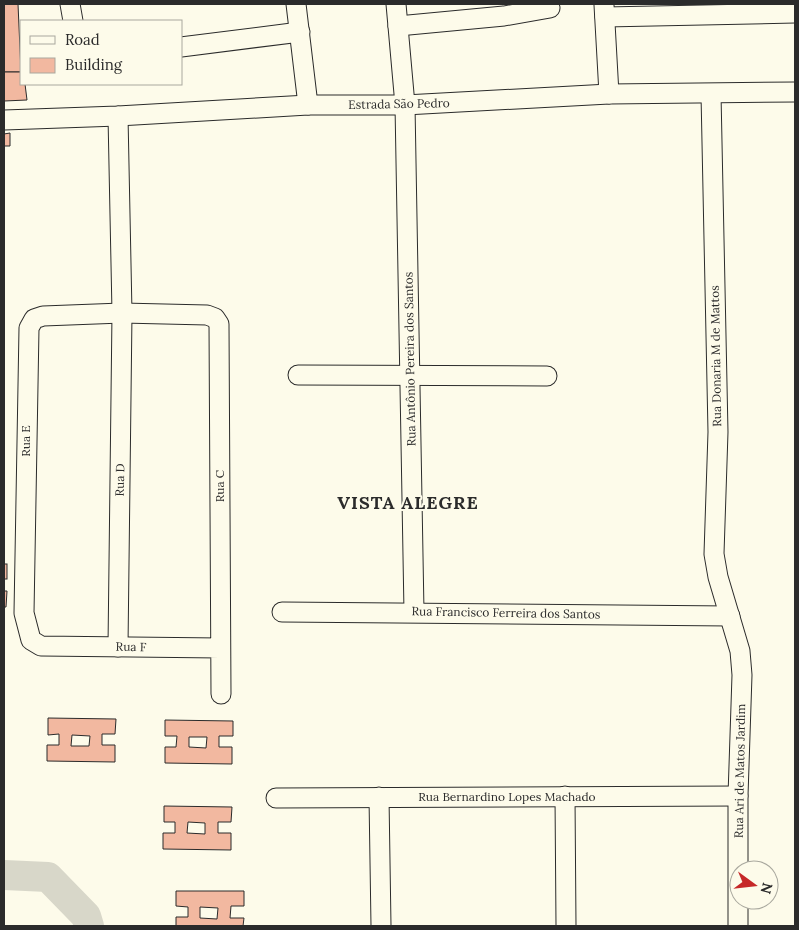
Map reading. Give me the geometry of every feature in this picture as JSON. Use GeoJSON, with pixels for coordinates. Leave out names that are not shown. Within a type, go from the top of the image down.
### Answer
{"type":"FeatureCollection","features":[{"type":"Feature","properties":{"kind":"street"},"geometry":{"type":"LineString","coordinates":[[70,4],[73,20]]}},
{"type":"Feature","properties":{"kind":"street"},"geometry":{"type":"LineString","coordinates":[[296,4],[308,105]]}},
{"type":"Feature","properties":{"kind":"street","name":"Rua Antônio Pereira dos Santos"},"geometry":{"type":"LineString","coordinates":[[396,4],[405,105],[414,612]]}},
{"type":"Feature","properties":{"kind":"street"},"geometry":{"type":"LineString","coordinates":[[609,94],[604,10],[700,9],[795,13],[795,4]]}},
{"type":"Feature","properties":{"kind":"street"},"geometry":{"type":"LineString","coordinates":[[398,26],[504,10],[550,8]]}},
{"type":"Feature","properties":{"kind":"street"},"geometry":{"type":"LineString","coordinates":[[182,47],[300,32]]}},
{"type":"Feature","properties":{"kind":"street","name":"Estrada São Pedro"},"geometry":{"type":"LineString","coordinates":[[4,120],[118,116],[308,105],[405,105],[609,94],[795,92]]}},
{"type":"Feature","properties":{"kind":"street","name":"Rua Donaria M de Mattos"},"geometry":{"type":"LineString","coordinates":[[710,94],[718,432],[714,554],[718,577],[730,616]]}},
{"type":"Feature","properties":{"kind":"street"},"geometry":{"type":"LineString","coordinates":[[118,116],[122,313]]}},
{"type":"Feature","properties":{"kind":"street","name":"Rua E"},"geometry":{"type":"LineString","coordinates":[[41,646],[31,640],[24,613],[29,328],[34,319],[43,316],[122,313],[211,316],[219,324]]}},
{"type":"Feature","properties":{"kind":"street","name":"Rua D"},"geometry":{"type":"LineString","coordinates":[[118,647],[122,313]]}},
{"type":"Feature","properties":{"kind":"street","name":"Rua C"},"geometry":{"type":"LineString","coordinates":[[219,324],[221,694]]}},
{"type":"Feature","properties":{"kind":"street"},"geometry":{"type":"LineString","coordinates":[[298,375],[410,377],[547,376]]}},
{"type":"Feature","properties":{"kind":"street","name":"Rua Francisco Ferreira dos Santos"},"geometry":{"type":"LineString","coordinates":[[282,612],[730,616]]}},
{"type":"Feature","properties":{"kind":"street","name":"Rua Ari de Matos Jardim"},"geometry":{"type":"LineString","coordinates":[[730,616],[740,651],[742,675],[738,796],[738,926]]}},
{"type":"Feature","properties":{"kind":"street","name":"Rua F"},"geometry":{"type":"LineString","coordinates":[[41,646],[220,648]]}},
{"type":"Feature","properties":{"kind":"street"},"geometry":{"type":"LineString","coordinates":[[565,796],[566,926]]}},
{"type":"Feature","properties":{"kind":"street","name":"Rua Bernardino Lopes Machado"},"geometry":{"type":"LineString","coordinates":[[276,798],[738,796]]}},
{"type":"Feature","properties":{"kind":"street"},"geometry":{"type":"LineString","coordinates":[[380,797],[381,926]]}},
{"type":"Feature","properties":{"kind":"building"},"geometry":{"type":"Polygon","coordinates":[[[4,4],[18,4],[20,72],[4,72],[4,4]]]}},
{"type":"Feature","properties":{"kind":"building"},"geometry":{"type":"Polygon","coordinates":[[[4,72],[20,72],[20,85],[25,85],[27,100],[4,101],[4,72]]]}},
{"type":"Feature","properties":{"kind":"building"},"geometry":{"type":"Polygon","coordinates":[[[10,133],[10,146],[4,146],[4,134],[10,133]]]}},
{"type":"Feature","properties":{"kind":"building"},"geometry":{"type":"Polygon","coordinates":[[[4,564],[7,564],[7,579],[4,579],[4,564]]]}},
{"type":"Feature","properties":{"kind":"building"},"geometry":{"type":"Polygon","coordinates":[[[4,591],[7,591],[6,607],[4,607],[4,591]]]}},
{"type":"Feature","properties":{"kind":"building"},"geometry":{"type":"Polygon","coordinates":[[[48,718],[116,719],[115,734],[102,734],[102,745],[115,745],[115,762],[47,761],[47,745],[59,745],[59,734],[48,735],[48,718]],[[72,735],[71,746],[89,746],[90,736],[72,735]]]}},
{"type":"Feature","properties":{"kind":"building"},"geometry":{"type":"Polygon","coordinates":[[[165,720],[233,721],[233,736],[219,736],[219,747],[232,747],[232,764],[165,763],[165,747],[176,747],[177,736],[165,736],[165,720]],[[189,737],[189,747],[206,748],[207,737],[189,737]]]}},
{"type":"Feature","properties":{"kind":"building"},"geometry":{"type":"Polygon","coordinates":[[[164,806],[232,807],[231,822],[218,822],[218,833],[231,833],[231,850],[163,849],[163,833],[175,833],[175,822],[164,822],[164,806]],[[188,822],[187,833],[205,834],[205,823],[188,822]]]}},
{"type":"Feature","properties":{"kind":"building"},"geometry":{"type":"Polygon","coordinates":[[[176,891],[244,891],[244,906],[231,906],[230,918],[244,918],[243,926],[176,926],[176,917],[188,917],[188,907],[176,906],[176,891]],[[200,907],[200,918],[217,919],[218,908],[200,907]]]}},
{"type":"Feature","properties":{"kind":"waterway"},"geometry":{"type":"LineString","coordinates":[[4,875],[48,877],[86,916],[89,926]]}},
{"type":"Feature","properties":{"kind":"district","name":"VISTA ALEGRE"},"geometry":{"type":"Point","coordinates":[408,503]}}]}
